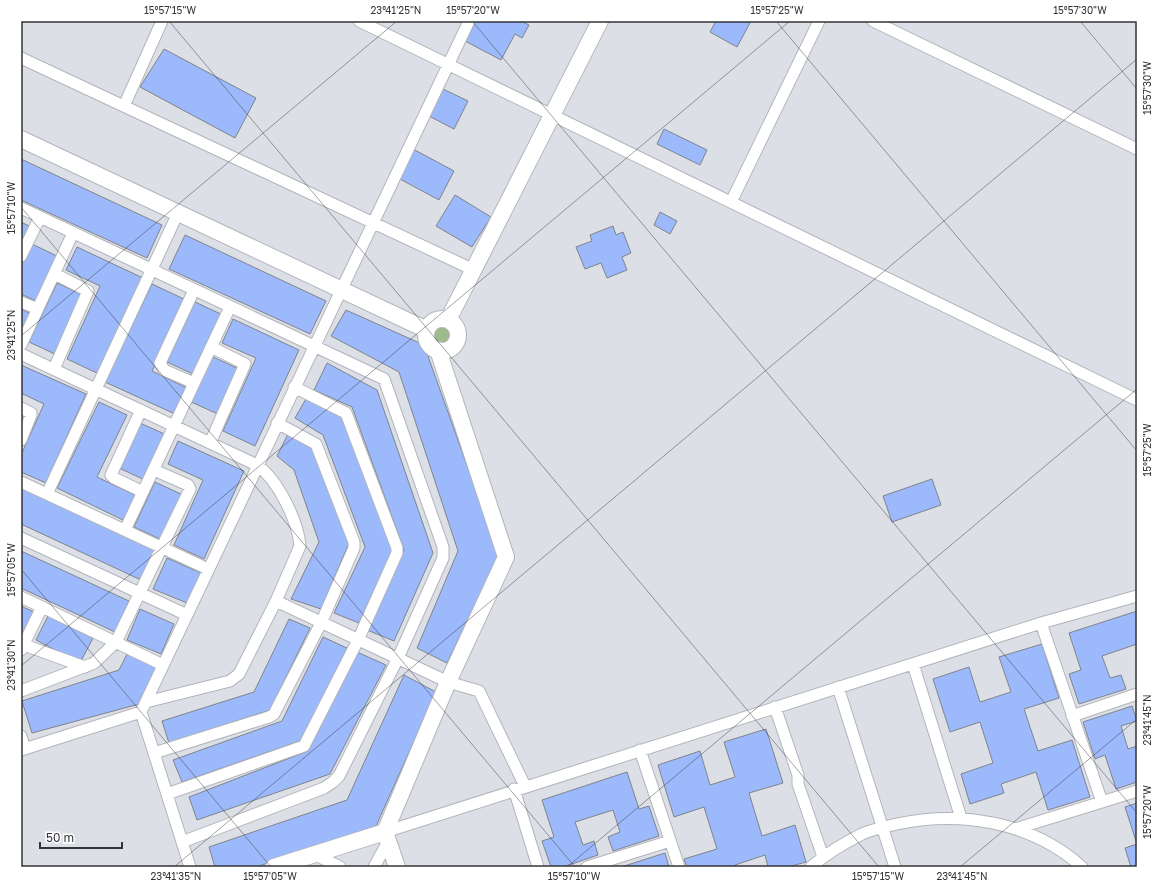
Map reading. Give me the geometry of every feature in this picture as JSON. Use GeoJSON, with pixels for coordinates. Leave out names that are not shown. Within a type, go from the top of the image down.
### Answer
{"type":"FeatureCollection","features":[{"type":"Feature","properties":{"kind":"street"},"geometry":{"type":"LineString","coordinates":[[124,106],[162,21]]}},
{"type":"Feature","properties":{"kind":"street"},"geometry":{"type":"LineString","coordinates":[[359,21],[1137,400]]}},
{"type":"Feature","properties":{"kind":"street"},"geometry":{"type":"LineString","coordinates":[[190,867],[141,712],[468,21]]}},
{"type":"Feature","properties":{"kind":"street"},"geometry":{"type":"LineString","coordinates":[[448,320],[600,21]]}},
{"type":"Feature","properties":{"kind":"street"},"geometry":{"type":"LineString","coordinates":[[731,202],[819,21]]}},
{"type":"Feature","properties":{"kind":"street"},"geometry":{"type":"LineString","coordinates":[[873,21],[1137,149]]}},
{"type":"Feature","properties":{"kind":"street"},"geometry":{"type":"LineString","coordinates":[[21,58],[474,270]]}},
{"type":"Feature","properties":{"kind":"street"},"geometry":{"type":"LineString","coordinates":[[21,139],[427,330]]}},
{"type":"Feature","properties":{"kind":"street"},"geometry":{"type":"LineString","coordinates":[[21,208],[384,379],[443,547],[443,558],[398,658],[339,776],[334,782],[324,788],[182,842]]}},
{"type":"Feature","properties":{"kind":"street"},"geometry":{"type":"LineString","coordinates":[[47,494],[178,213]]}},
{"type":"Feature","properties":{"kind":"street"},"geometry":{"type":"LineString","coordinates":[[21,256],[40,217]]}},
{"type":"Feature","properties":{"kind":"street"},"geometry":{"type":"LineString","coordinates":[[21,345],[73,233]]}},
{"type":"Feature","properties":{"kind":"street"},"geometry":{"type":"LineString","coordinates":[[54,274],[88,291],[54,369]]}},
{"type":"Feature","properties":{"kind":"street"},"geometry":{"type":"LineString","coordinates":[[194,290],[160,363],[164,370],[194,383]]}},
{"type":"Feature","properties":{"kind":"street"},"geometry":{"type":"LineString","coordinates":[[21,302],[38,309]]}},
{"type":"Feature","properties":{"kind":"street"},"geometry":{"type":"LineString","coordinates":[[125,530],[230,307]]}},
{"type":"Feature","properties":{"kind":"street"},"geometry":{"type":"LineString","coordinates":[[438,319],[448,320],[456,328],[457,340],[449,348],[438,350],[429,345],[427,340],[427,330],[429,325],[438,319]]}},
{"type":"Feature","properties":{"kind":"street"},"geometry":{"type":"LineString","coordinates":[[210,443],[245,364],[211,347]]}},
{"type":"Feature","properties":{"kind":"street"},"geometry":{"type":"LineString","coordinates":[[374,867],[448,682],[506,557],[438,350]]}},
{"type":"Feature","properties":{"kind":"street"},"geometry":{"type":"LineString","coordinates":[[21,354],[257,465],[269,476],[286,504],[299,539],[300,546],[297,554],[276,601],[239,674],[234,678],[146,702]]}},
{"type":"Feature","properties":{"kind":"street"},"geometry":{"type":"LineString","coordinates":[[167,794],[304,746],[358,640],[397,553],[397,548],[346,413],[294,387]]}},
{"type":"Feature","properties":{"kind":"street"},"geometry":{"type":"LineString","coordinates":[[21,408],[31,412],[32,415],[21,440]]}},
{"type":"Feature","properties":{"kind":"street"},"geometry":{"type":"LineString","coordinates":[[141,410],[112,475],[114,478],[143,492]]}},
{"type":"Feature","properties":{"kind":"street"},"geometry":{"type":"LineString","coordinates":[[154,753],[269,717],[274,714],[321,622],[354,548],[354,542],[316,444],[277,423]]}},
{"type":"Feature","properties":{"kind":"street"},"geometry":{"type":"LineString","coordinates":[[21,691],[85,667],[102,657],[116,642],[162,548],[190,486],[154,470]]}},
{"type":"Feature","properties":{"kind":"street"},"geometry":{"type":"LineString","coordinates":[[21,482],[208,569]]}},
{"type":"Feature","properties":{"kind":"street"},"geometry":{"type":"LineString","coordinates":[[21,538],[187,615]]}},
{"type":"Feature","properties":{"kind":"street"},"geometry":{"type":"LineString","coordinates":[[274,867],[307,860],[387,836],[514,789],[1041,623],[1137,596]]}},
{"type":"Feature","properties":{"kind":"street"},"geometry":{"type":"LineString","coordinates":[[21,597],[163,665]]}},
{"type":"Feature","properties":{"kind":"street"},"geometry":{"type":"LineString","coordinates":[[276,601],[448,682],[478,691],[525,786]]}},
{"type":"Feature","properties":{"kind":"street"},"geometry":{"type":"LineString","coordinates":[[42,607],[23,648],[85,667]]}},
{"type":"Feature","properties":{"kind":"street"},"geometry":{"type":"LineString","coordinates":[[1041,623],[1102,802]]}},
{"type":"Feature","properties":{"kind":"street"},"geometry":{"type":"LineString","coordinates":[[913,664],[961,818]]}},
{"type":"Feature","properties":{"kind":"street"},"geometry":{"type":"LineString","coordinates":[[838,687],[895,867]]}},
{"type":"Feature","properties":{"kind":"street"},"geometry":{"type":"LineString","coordinates":[[1072,716],[1137,694]]}},
{"type":"Feature","properties":{"kind":"street"},"geometry":{"type":"LineString","coordinates":[[775,707],[798,775],[798,784],[823,857]]}},
{"type":"Feature","properties":{"kind":"street"},"geometry":{"type":"LineString","coordinates":[[21,736],[23,750],[141,712]]}},
{"type":"Feature","properties":{"kind":"street"},"geometry":{"type":"LineString","coordinates":[[640,750],[678,867]]}},
{"type":"Feature","properties":{"kind":"street"},"geometry":{"type":"LineString","coordinates":[[514,789],[538,867]]}},
{"type":"Feature","properties":{"kind":"street"},"geometry":{"type":"LineString","coordinates":[[1016,829],[1137,791]]}},
{"type":"Feature","properties":{"kind":"street"},"geometry":{"type":"LineString","coordinates":[[811,867],[823,857],[863,834],[882,827],[921,819],[961,818],[989,822],[1016,829],[1050,844],[1082,867]]}},
{"type":"Feature","properties":{"kind":"street"},"geometry":{"type":"LineString","coordinates":[[387,836],[397,867]]}},
{"type":"Feature","properties":{"kind":"street"},"geometry":{"type":"LineString","coordinates":[[587,867],[670,841]]}},
{"type":"Feature","properties":{"kind":"street"},"geometry":{"type":"LineString","coordinates":[[307,860],[340,867]]}},
{"type":"Feature","properties":{"kind":"green space"},"geometry":{"type":"Polygon","coordinates":[[[442,327],[448,330],[451,336],[448,342],[442,345],[436,342],[433,336],[436,330],[442,327]]]}},
{"type":"Feature","properties":{"kind":"building"},"geometry":{"type":"Polygon","coordinates":[[[476,21],[521,21],[529,25],[522,38],[515,34],[501,60],[465,41],[476,21]]]}},
{"type":"Feature","properties":{"kind":"building"},"geometry":{"type":"Polygon","coordinates":[[[716,21],[751,21],[737,47],[710,32],[716,21]]]}},
{"type":"Feature","properties":{"kind":"building"},"geometry":{"type":"Polygon","coordinates":[[[164,49],[256,98],[235,138],[140,87],[164,49]]]}},
{"type":"Feature","properties":{"kind":"building"},"geometry":{"type":"Polygon","coordinates":[[[443,89],[468,101],[454,129],[429,116],[443,89]]]}},
{"type":"Feature","properties":{"kind":"building"},"geometry":{"type":"Polygon","coordinates":[[[664,129],[707,150],[700,165],[657,144],[664,129]]]}},
{"type":"Feature","properties":{"kind":"building"},"geometry":{"type":"Polygon","coordinates":[[[413,149],[454,171],[439,200],[398,178],[413,149]]]}},
{"type":"Feature","properties":{"kind":"building"},"geometry":{"type":"Polygon","coordinates":[[[21,159],[162,225],[147,258],[21,200],[21,159]]]}},
{"type":"Feature","properties":{"kind":"building"},"geometry":{"type":"Polygon","coordinates":[[[455,195],[491,217],[472,247],[436,226],[455,195]]]}},
{"type":"Feature","properties":{"kind":"building"},"geometry":{"type":"Polygon","coordinates":[[[660,212],[677,221],[670,234],[654,225],[660,212]]]}},
{"type":"Feature","properties":{"kind":"building"},"geometry":{"type":"Polygon","coordinates":[[[21,222],[29,226],[21,244],[21,222]]]}},
{"type":"Feature","properties":{"kind":"building"},"geometry":{"type":"Polygon","coordinates":[[[613,226],[616,235],[623,232],[631,253],[622,257],[627,270],[607,278],[601,263],[585,269],[576,247],[592,241],[590,235],[613,226]]]}},
{"type":"Feature","properties":{"kind":"building"},"geometry":{"type":"Polygon","coordinates":[[[185,235],[326,301],[310,334],[169,269],[185,235]]]}},
{"type":"Feature","properties":{"kind":"building"},"geometry":{"type":"Polygon","coordinates":[[[30,243],[61,258],[40,303],[21,294],[21,263],[30,243]]]}},
{"type":"Feature","properties":{"kind":"building"},"geometry":{"type":"Polygon","coordinates":[[[77,247],[143,278],[99,374],[67,359],[100,286],[66,270],[77,247]]]}},
{"type":"Feature","properties":{"kind":"building"},"geometry":{"type":"Polygon","coordinates":[[[57,283],[85,296],[57,355],[29,342],[57,283]]]}},
{"type":"Feature","properties":{"kind":"building"},"geometry":{"type":"Polygon","coordinates":[[[152,284],[186,300],[152,371],[187,388],[175,414],[105,382],[152,284]]]}},
{"type":"Feature","properties":{"kind":"building"},"geometry":{"type":"Polygon","coordinates":[[[195,302],[223,315],[195,375],[167,362],[195,302]]]}},
{"type":"Feature","properties":{"kind":"building"},"geometry":{"type":"Polygon","coordinates":[[[21,309],[31,314],[21,336],[21,309]]]}},
{"type":"Feature","properties":{"kind":"building"},"geometry":{"type":"Polygon","coordinates":[[[346,310],[424,345],[499,555],[447,663],[417,648],[458,551],[399,372],[331,336],[346,310]]]}},
{"type":"Feature","properties":{"kind":"building"},"geometry":{"type":"Polygon","coordinates":[[[233,319],[299,350],[255,446],[223,431],[256,358],[222,343],[233,319]]]}},
{"type":"Feature","properties":{"kind":"building"},"geometry":{"type":"Polygon","coordinates":[[[211,356],[241,370],[220,415],[189,401],[211,356]]]}},
{"type":"Feature","properties":{"kind":"building"},"geometry":{"type":"Polygon","coordinates":[[[327,363],[377,390],[433,553],[394,641],[367,630],[404,550],[352,407],[314,390],[327,363]]]}},
{"type":"Feature","properties":{"kind":"building"},"geometry":{"type":"Polygon","coordinates":[[[21,365],[86,394],[46,483],[21,472],[21,455],[44,404],[21,393],[21,365]]]}},
{"type":"Feature","properties":{"kind":"building"},"geometry":{"type":"Polygon","coordinates":[[[307,397],[341,416],[393,549],[359,623],[334,613],[365,547],[323,435],[295,418],[307,397]]]}},
{"type":"Feature","properties":{"kind":"building"},"geometry":{"type":"Polygon","coordinates":[[[99,402],[127,415],[97,477],[137,496],[125,521],[57,488],[99,402]]]}},
{"type":"Feature","properties":{"kind":"building"},"geometry":{"type":"Polygon","coordinates":[[[140,423],[169,436],[147,481],[119,468],[140,423]]]}},
{"type":"Feature","properties":{"kind":"building"},"geometry":{"type":"Polygon","coordinates":[[[288,434],[313,449],[349,543],[321,609],[291,599],[319,542],[294,470],[277,456],[288,434]]]}},
{"type":"Feature","properties":{"kind":"building"},"geometry":{"type":"Polygon","coordinates":[[[178,441],[244,471],[204,559],[174,545],[203,480],[168,464],[178,441]]]}},
{"type":"Feature","properties":{"kind":"building"},"geometry":{"type":"Polygon","coordinates":[[[932,479],[941,505],[892,522],[883,496],[932,479]]]}},
{"type":"Feature","properties":{"kind":"building"},"geometry":{"type":"Polygon","coordinates":[[[155,482],[183,495],[162,540],[134,527],[155,482]]]}},
{"type":"Feature","properties":{"kind":"building"},"geometry":{"type":"Polygon","coordinates":[[[21,487],[156,549],[141,580],[21,524],[21,487]]]}},
{"type":"Feature","properties":{"kind":"building"},"geometry":{"type":"Polygon","coordinates":[[[21,551],[129,601],[115,632],[21,588],[21,551]]]}},
{"type":"Feature","properties":{"kind":"building"},"geometry":{"type":"Polygon","coordinates":[[[167,558],[201,573],[187,603],[153,589],[167,558]]]}},
{"type":"Feature","properties":{"kind":"building"},"geometry":{"type":"Polygon","coordinates":[[[21,606],[36,613],[21,641],[21,606]]]}},
{"type":"Feature","properties":{"kind":"building"},"geometry":{"type":"Polygon","coordinates":[[[140,609],[174,624],[161,654],[127,640],[140,609]]]}},
{"type":"Feature","properties":{"kind":"building"},"geometry":{"type":"Polygon","coordinates":[[[1137,611],[1137,644],[1102,656],[1110,678],[1121,675],[1126,689],[1079,704],[1069,674],[1081,670],[1069,633],[1137,611]]]}},
{"type":"Feature","properties":{"kind":"building"},"geometry":{"type":"Polygon","coordinates":[[[48,616],[93,638],[80,663],[36,640],[48,616]]]}},
{"type":"Feature","properties":{"kind":"building"},"geometry":{"type":"Polygon","coordinates":[[[289,619],[310,628],[270,710],[169,743],[162,721],[254,692],[289,619]]]}},
{"type":"Feature","properties":{"kind":"building"},"geometry":{"type":"Polygon","coordinates":[[[323,637],[349,649],[300,741],[182,782],[173,760],[282,721],[323,637]]]}},
{"type":"Feature","properties":{"kind":"building"},"geometry":{"type":"Polygon","coordinates":[[[1042,644],[1059,698],[1024,709],[1038,751],[1072,740],[1090,797],[1048,810],[1036,772],[1001,784],[1004,793],[970,804],[961,774],[993,763],[980,722],[950,732],[933,679],[969,667],[980,702],[1011,692],[999,657],[1042,644]]]}},
{"type":"Feature","properties":{"kind":"building"},"geometry":{"type":"Polygon","coordinates":[[[357,652],[386,665],[330,774],[197,820],[189,797],[308,751],[357,652]]]}},
{"type":"Feature","properties":{"kind":"building"},"geometry":{"type":"Polygon","coordinates":[[[127,654],[158,668],[143,703],[32,733],[22,701],[119,670],[127,654]]]}},
{"type":"Feature","properties":{"kind":"building"},"geometry":{"type":"Polygon","coordinates":[[[404,675],[436,692],[376,826],[256,867],[215,867],[209,847],[347,800],[404,675]]]}},
{"type":"Feature","properties":{"kind":"building"},"geometry":{"type":"Polygon","coordinates":[[[1132,706],[1137,721],[1121,726],[1128,749],[1137,746],[1137,782],[1116,789],[1105,755],[1095,759],[1083,722],[1132,706]]]}},
{"type":"Feature","properties":{"kind":"building"},"geometry":{"type":"Polygon","coordinates":[[[766,729],[783,783],[749,793],[762,836],[795,825],[806,862],[788,867],[768,867],[765,855],[735,865],[736,867],[687,867],[684,859],[717,849],[704,807],[674,817],[658,765],[700,751],[710,785],[735,777],[724,742],[766,729]]]}},
{"type":"Feature","properties":{"kind":"building"},"geometry":{"type":"Polygon","coordinates":[[[627,772],[639,809],[649,806],[659,836],[613,851],[608,837],[620,832],[613,810],[575,822],[583,845],[594,841],[598,855],[563,867],[551,867],[542,841],[554,837],[542,800],[627,772]]]}},
{"type":"Feature","properties":{"kind":"building"},"geometry":{"type":"Polygon","coordinates":[[[1137,803],[1137,844],[1125,807],[1137,803]]]}},
{"type":"Feature","properties":{"kind":"building"},"geometry":{"type":"Polygon","coordinates":[[[1137,844],[1137,867],[1131,867],[1125,848],[1137,844]]]}},
{"type":"Feature","properties":{"kind":"building"},"geometry":{"type":"Polygon","coordinates":[[[665,853],[669,867],[621,867],[665,853]]]}}]}
